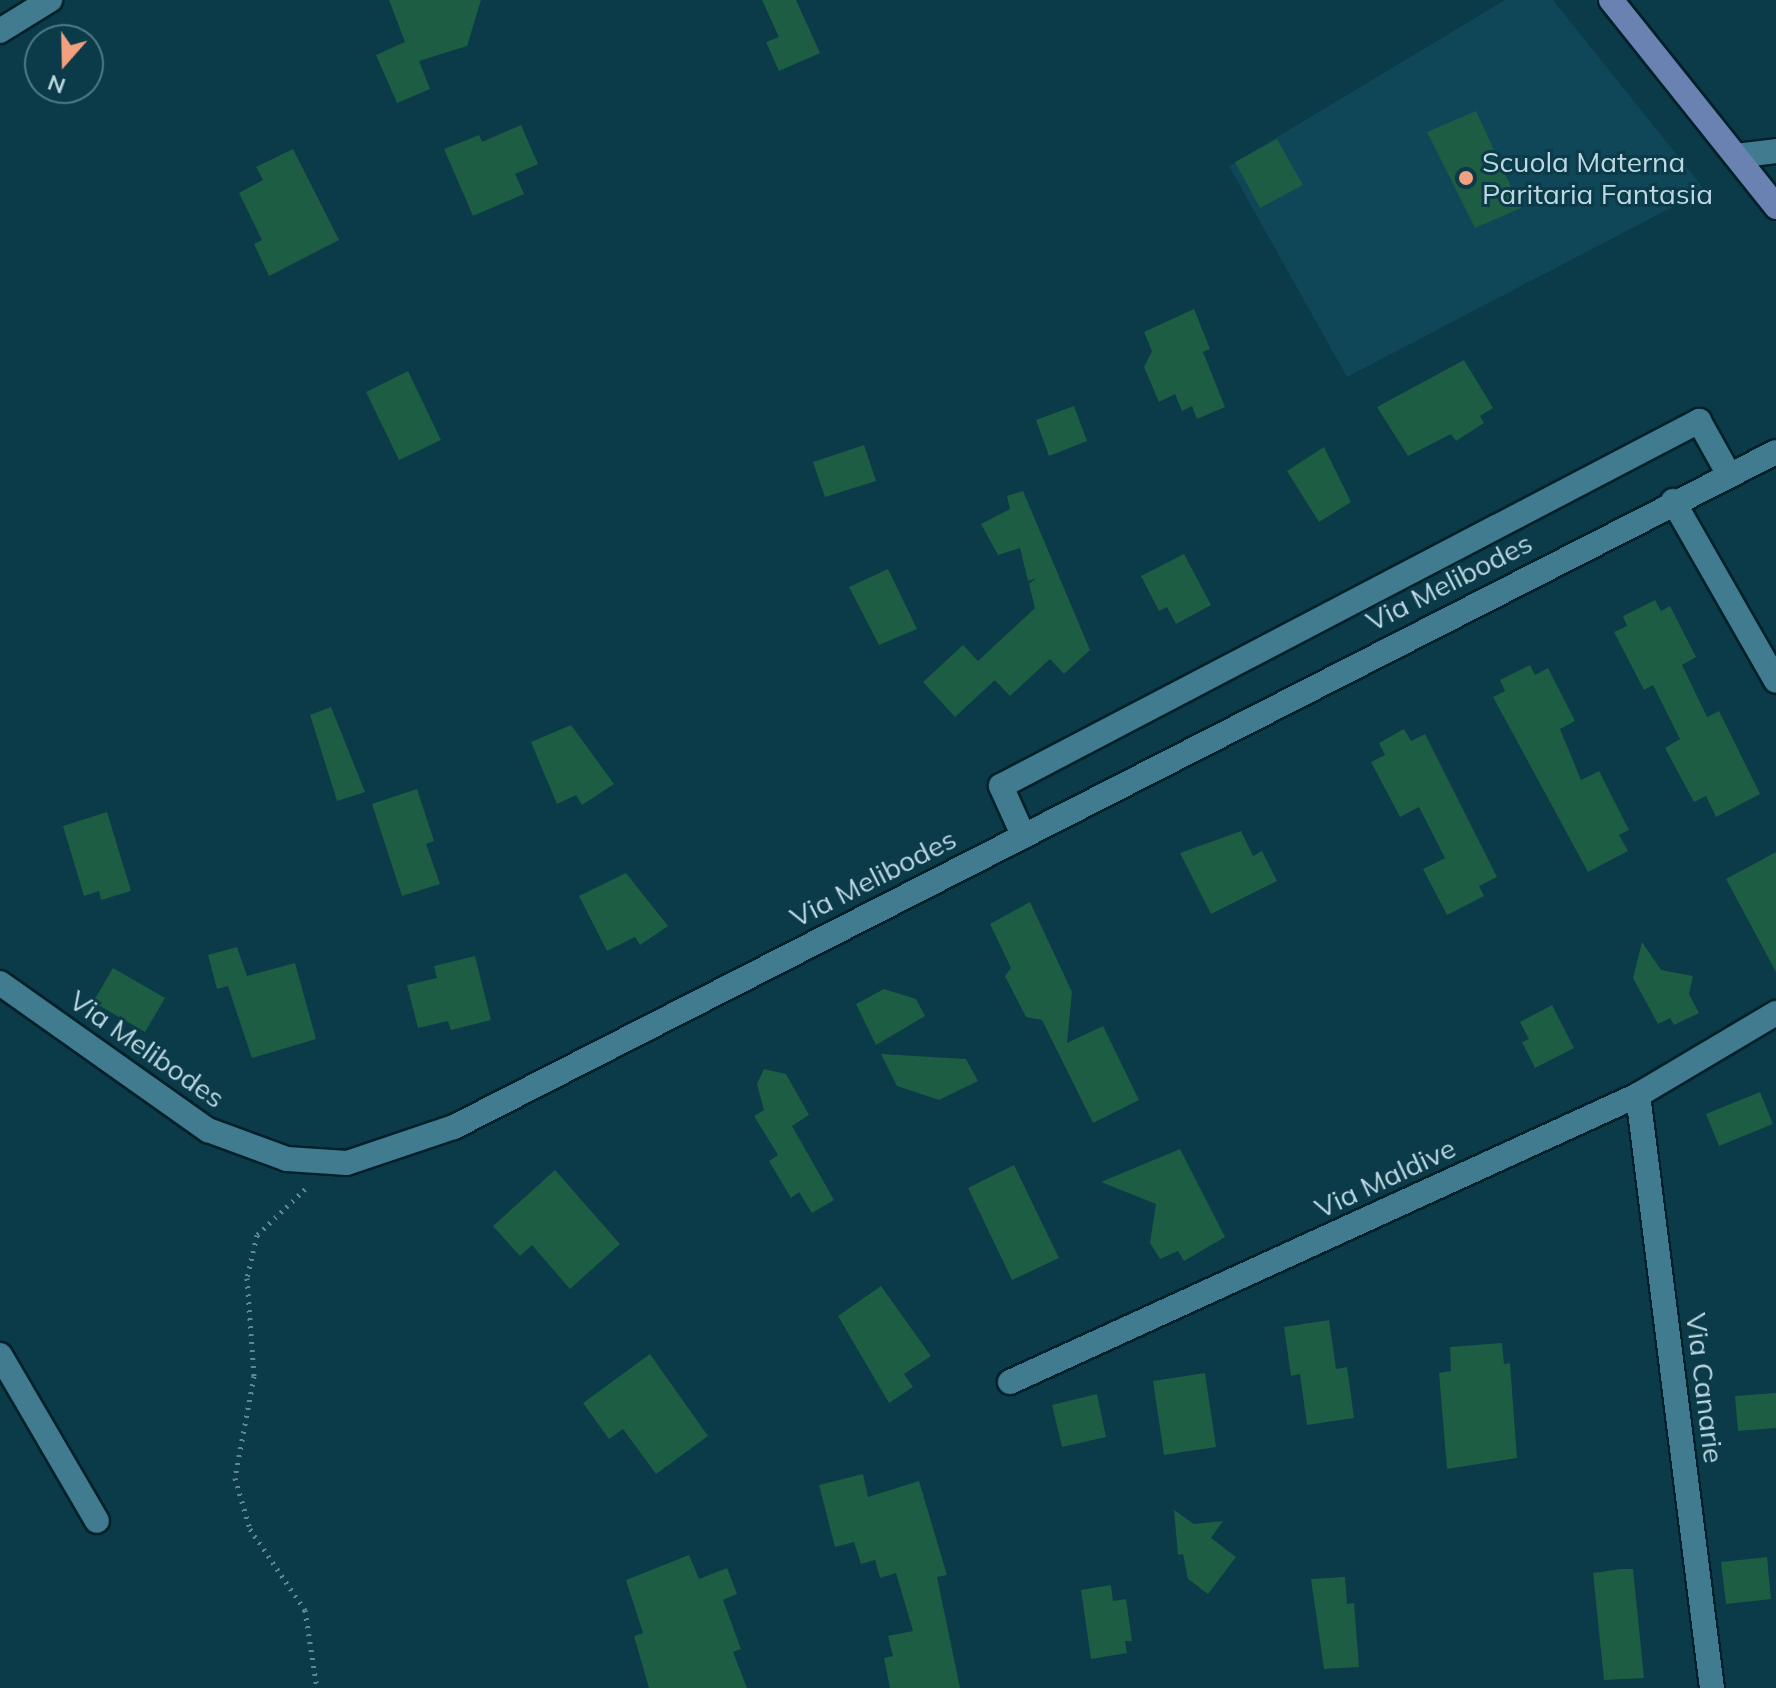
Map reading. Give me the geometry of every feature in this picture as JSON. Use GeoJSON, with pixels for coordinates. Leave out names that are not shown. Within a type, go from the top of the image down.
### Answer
{"type":"FeatureCollection","features":[{"type":"Feature","properties":{"kind":"main road"},"geometry":{"type":"LineString","coordinates":[[1611,0],[1776,207]]}},
{"type":"Feature","properties":{"kind":"street"},"geometry":{"type":"LineString","coordinates":[[0,31],[50,0]]}},
{"type":"Feature","properties":{"kind":"street"},"geometry":{"type":"LineString","coordinates":[[1736,156],[1776,151]]}},
{"type":"Feature","properties":{"kind":"street"},"geometry":{"type":"LineString","coordinates":[[1023,835],[1001,786],[1699,421],[1729,475]]}},
{"type":"Feature","properties":{"kind":"street","name":"Via Melibodes"},"geometry":{"type":"LineString","coordinates":[[0,983],[208,1130],[287,1159],[347,1163],[454,1127],[1673,501],[1776,452]]}},
{"type":"Feature","properties":{"kind":"street"},"geometry":{"type":"LineString","coordinates":[[1673,501],[1776,681]]}},
{"type":"Feature","properties":{"kind":"street","name":"Via Maldive"},"geometry":{"type":"LineString","coordinates":[[1010,1382],[1638,1095],[1776,1013]]}},
{"type":"Feature","properties":{"kind":"street","name":"Via Canarie"},"geometry":{"type":"LineString","coordinates":[[1638,1095],[1712,1688]]}},
{"type":"Feature","properties":{"kind":"street"},"geometry":{"type":"LineString","coordinates":[[0,1355],[97,1521]]}},
{"type":"Feature","properties":{"kind":"path"},"geometry":{"type":"LineString","coordinates":[[317,1688],[305,1610],[250,1529],[235,1478],[254,1376],[247,1278],[257,1235],[298,1200],[323,1161]]}},
{"type":"Feature","properties":{"kind":"shaded area","name":"Scuola Materna Paritaria Fantasia"},"geometry":{"type":"Polygon","coordinates":[[[1505,0],[1553,0],[1705,190],[1347,377],[1229,166],[1505,0]]]}},
{"type":"Feature","properties":{"kind":"building"},"geometry":{"type":"Polygon","coordinates":[[[389,0],[481,0],[467,46],[419,61],[430,89],[397,103],[376,55],[405,42],[389,0]]]}},
{"type":"Feature","properties":{"kind":"building"},"geometry":{"type":"Polygon","coordinates":[[[762,0],[796,0],[820,53],[779,71],[766,42],[779,37],[762,0]]]}},
{"type":"Feature","properties":{"kind":"building"},"geometry":{"type":"Polygon","coordinates":[[[1476,111],[1521,208],[1475,228],[1427,132],[1476,111]]]}},
{"type":"Feature","properties":{"kind":"building"},"geometry":{"type":"Polygon","coordinates":[[[521,125],[538,164],[515,174],[524,194],[473,216],[444,149],[479,135],[482,142],[521,125]]]}},
{"type":"Feature","properties":{"kind":"building"},"geometry":{"type":"Polygon","coordinates":[[[1277,139],[1303,185],[1260,208],[1235,162],[1277,139]]]}},
{"type":"Feature","properties":{"kind":"building"},"geometry":{"type":"Polygon","coordinates":[[[293,149],[339,240],[269,276],[254,244],[262,240],[239,193],[263,180],[256,167],[293,149]]]}},
{"type":"Feature","properties":{"kind":"building"},"geometry":{"type":"Polygon","coordinates":[[[1194,309],[1210,349],[1203,352],[1225,407],[1197,419],[1192,406],[1182,411],[1175,394],[1159,402],[1144,367],[1152,351],[1144,332],[1194,309]]]}},
{"type":"Feature","properties":{"kind":"building"},"geometry":{"type":"Polygon","coordinates":[[[1464,360],[1493,408],[1480,416],[1484,423],[1456,441],[1451,434],[1408,456],[1377,407],[1464,360]]]}},
{"type":"Feature","properties":{"kind":"building"},"geometry":{"type":"Polygon","coordinates":[[[408,371],[441,440],[399,460],[366,392],[408,371]]]}},
{"type":"Feature","properties":{"kind":"building"},"geometry":{"type":"Polygon","coordinates":[[[1074,406],[1087,441],[1049,456],[1036,420],[1074,406]]]}},
{"type":"Feature","properties":{"kind":"building"},"geometry":{"type":"Polygon","coordinates":[[[864,445],[876,481],[825,497],[813,462],[864,445]]]}},
{"type":"Feature","properties":{"kind":"building"},"geometry":{"type":"Polygon","coordinates":[[[1324,447],[1351,502],[1319,522],[1287,471],[1324,447]]]}},
{"type":"Feature","properties":{"kind":"building"},"geometry":{"type":"Polygon","coordinates":[[[1023,491],[1090,650],[1064,674],[1050,659],[1010,696],[995,680],[955,717],[923,682],[963,645],[978,661],[1035,608],[1029,584],[1036,578],[1028,581],[1020,548],[998,555],[981,524],[1010,509],[1007,496],[1023,491]]]}},
{"type":"Feature","properties":{"kind":"building"},"geometry":{"type":"Polygon","coordinates":[[[1184,554],[1211,605],[1176,624],[1167,607],[1159,611],[1141,576],[1184,554]]]}},
{"type":"Feature","properties":{"kind":"building"},"geometry":{"type":"Polygon","coordinates":[[[888,569],[917,629],[879,645],[849,587],[888,569]]]}},
{"type":"Feature","properties":{"kind":"building"},"geometry":{"type":"Polygon","coordinates":[[[1655,600],[1661,611],[1670,606],[1696,657],[1682,665],[1707,717],[1719,711],[1760,794],[1716,817],[1706,796],[1694,802],[1665,748],[1680,739],[1653,685],[1644,690],[1614,632],[1627,626],[1623,616],[1655,600]]]}},
{"type":"Feature","properties":{"kind":"building"},"geometry":{"type":"Polygon","coordinates":[[[1530,665],[1535,675],[1548,668],[1575,721],[1560,729],[1581,780],[1599,771],[1629,830],[1619,835],[1628,851],[1588,872],[1493,697],[1505,691],[1500,680],[1530,665]]]}},
{"type":"Feature","properties":{"kind":"building"},"geometry":{"type":"Polygon","coordinates":[[[331,707],[365,792],[337,801],[310,715],[331,707]]]}},
{"type":"Feature","properties":{"kind":"building"},"geometry":{"type":"Polygon","coordinates":[[[571,725],[614,784],[582,805],[576,795],[557,804],[531,742],[571,725]]]}},
{"type":"Feature","properties":{"kind":"building"},"geometry":{"type":"Polygon","coordinates":[[[1404,729],[1411,741],[1425,734],[1497,877],[1479,886],[1484,896],[1447,915],[1423,869],[1445,858],[1419,807],[1400,817],[1371,762],[1385,755],[1379,743],[1404,729]]]}},
{"type":"Feature","properties":{"kind":"building"},"geometry":{"type":"Polygon","coordinates":[[[417,789],[434,841],[426,844],[440,884],[402,896],[372,804],[417,789]]]}},
{"type":"Feature","properties":{"kind":"building"},"geometry":{"type":"Polygon","coordinates":[[[107,812],[131,891],[101,900],[99,891],[84,896],[63,826],[107,812]]]}},
{"type":"Feature","properties":{"kind":"building"},"geometry":{"type":"Polygon","coordinates":[[[1241,831],[1253,856],[1262,851],[1277,881],[1211,914],[1180,853],[1241,831]]]}},
{"type":"Feature","properties":{"kind":"building"},"geometry":{"type":"Polygon","coordinates":[[[1776,852],[1776,972],[1726,879],[1776,852]]]}},
{"type":"Feature","properties":{"kind":"building"},"geometry":{"type":"Polygon","coordinates":[[[626,873],[668,926],[640,945],[635,937],[607,951],[579,896],[626,873]]]}},
{"type":"Feature","properties":{"kind":"building"},"geometry":{"type":"Polygon","coordinates":[[[1030,902],[1072,992],[1067,1043],[1103,1026],[1139,1100],[1093,1123],[1042,1020],[1026,1017],[1005,976],[1011,968],[990,924],[1030,902]]]}},
{"type":"Feature","properties":{"kind":"building"},"geometry":{"type":"Polygon","coordinates":[[[1642,942],[1661,970],[1693,976],[1689,994],[1699,1013],[1674,1025],[1670,1018],[1658,1024],[1633,978],[1642,942]]]}},
{"type":"Feature","properties":{"kind":"building"},"geometry":{"type":"Polygon","coordinates":[[[237,947],[247,976],[295,963],[316,1039],[252,1058],[228,986],[217,989],[208,955],[237,947]]]}},
{"type":"Feature","properties":{"kind":"building"},"geometry":{"type":"Polygon","coordinates":[[[475,956],[491,1020],[451,1030],[448,1021],[418,1028],[407,985],[437,978],[434,966],[475,956]]]}},
{"type":"Feature","properties":{"kind":"building"},"geometry":{"type":"Polygon","coordinates":[[[113,968],[165,998],[145,1032],[93,1002],[113,968]]]}},
{"type":"Feature","properties":{"kind":"building"},"geometry":{"type":"Polygon","coordinates":[[[884,989],[916,999],[925,1016],[876,1045],[856,1004],[884,989]]]}},
{"type":"Feature","properties":{"kind":"building"},"geometry":{"type":"Polygon","coordinates":[[[1552,1005],[1574,1048],[1535,1068],[1522,1042],[1529,1039],[1520,1022],[1552,1005]]]}},
{"type":"Feature","properties":{"kind":"building"},"geometry":{"type":"Polygon","coordinates":[[[881,1054],[966,1059],[978,1081],[939,1100],[897,1086],[881,1054]]]}},
{"type":"Feature","properties":{"kind":"building"},"geometry":{"type":"Polygon","coordinates":[[[764,1069],[786,1074],[809,1115],[792,1126],[834,1200],[812,1213],[799,1192],[791,1198],[769,1161],[778,1155],[754,1116],[764,1110],[757,1084],[764,1069]]]}},
{"type":"Feature","properties":{"kind":"building"},"geometry":{"type":"Polygon","coordinates":[[[1760,1092],[1773,1124],[1719,1146],[1706,1114],[1760,1092]]]}},
{"type":"Feature","properties":{"kind":"building"},"geometry":{"type":"Polygon","coordinates":[[[1180,1149],[1225,1237],[1184,1261],[1178,1251],[1160,1259],[1150,1243],[1156,1204],[1101,1182],[1180,1149]]]}},
{"type":"Feature","properties":{"kind":"building"},"geometry":{"type":"Polygon","coordinates":[[[1014,1165],[1059,1258],[1012,1280],[968,1188],[1014,1165]]]}},
{"type":"Feature","properties":{"kind":"building"},"geometry":{"type":"Polygon","coordinates":[[[555,1170],[620,1244],[570,1289],[532,1245],[520,1256],[493,1226],[555,1170]]]}},
{"type":"Feature","properties":{"kind":"building"},"geometry":{"type":"Polygon","coordinates":[[[881,1286],[931,1356],[904,1374],[913,1387],[889,1403],[838,1316],[881,1286]]]}},
{"type":"Feature","properties":{"kind":"building"},"geometry":{"type":"Polygon","coordinates":[[[1329,1320],[1336,1369],[1347,1367],[1354,1418],[1307,1425],[1300,1374],[1291,1376],[1284,1327],[1329,1320]]]}},
{"type":"Feature","properties":{"kind":"building"},"geometry":{"type":"Polygon","coordinates":[[[1502,1343],[1504,1364],[1510,1363],[1517,1458],[1447,1469],[1439,1373],[1451,1371],[1450,1347],[1502,1343]]]}},
{"type":"Feature","properties":{"kind":"building"},"geometry":{"type":"Polygon","coordinates":[[[650,1354],[708,1436],[656,1474],[623,1429],[609,1439],[583,1403],[650,1354]]]}},
{"type":"Feature","properties":{"kind":"building"},"geometry":{"type":"Polygon","coordinates":[[[1205,1373],[1216,1447],[1164,1455],[1153,1381],[1205,1373]]]}},
{"type":"Feature","properties":{"kind":"building"},"geometry":{"type":"Polygon","coordinates":[[[1776,1393],[1776,1428],[1738,1431],[1735,1396],[1776,1393]]]}},
{"type":"Feature","properties":{"kind":"building"},"geometry":{"type":"Polygon","coordinates":[[[1097,1394],[1106,1437],[1062,1447],[1052,1405],[1097,1394]]]}},
{"type":"Feature","properties":{"kind":"building"},"geometry":{"type":"Polygon","coordinates":[[[863,1474],[868,1497],[919,1481],[947,1575],[937,1577],[960,1688],[890,1688],[884,1658],[893,1656],[888,1636],[913,1631],[896,1573],[880,1578],[875,1560],[861,1564],[854,1542],[835,1547],[819,1485],[863,1474]]]}},
{"type":"Feature","properties":{"kind":"building"},"geometry":{"type":"Polygon","coordinates":[[[1174,1510],[1194,1524],[1223,1521],[1211,1538],[1236,1557],[1208,1594],[1188,1579],[1183,1554],[1178,1555],[1174,1510]]]}},
{"type":"Feature","properties":{"kind":"building"},"geometry":{"type":"Polygon","coordinates":[[[689,1555],[699,1579],[727,1568],[737,1594],[723,1600],[741,1649],[733,1652],[747,1688],[649,1688],[634,1636],[643,1633],[626,1580],[689,1555]]]}},
{"type":"Feature","properties":{"kind":"building"},"geometry":{"type":"Polygon","coordinates":[[[1767,1557],[1771,1599],[1726,1604],[1721,1562],[1767,1557]]]}},
{"type":"Feature","properties":{"kind":"building"},"geometry":{"type":"Polygon","coordinates":[[[1633,1569],[1644,1678],[1604,1680],[1593,1573],[1633,1569]]]}},
{"type":"Feature","properties":{"kind":"building"},"geometry":{"type":"Polygon","coordinates":[[[1345,1577],[1347,1604],[1354,1603],[1359,1667],[1324,1669],[1311,1579],[1345,1577]]]}},
{"type":"Feature","properties":{"kind":"building"},"geometry":{"type":"Polygon","coordinates":[[[1111,1585],[1113,1601],[1126,1599],[1132,1641],[1125,1641],[1127,1653],[1091,1659],[1081,1590],[1111,1585]]]}},
{"type":"Feature","properties":{"kind":"place","name":"Scuola Materna Paritaria Fantasia"},"geometry":{"type":"Point","coordinates":[1466,178]}}]}
